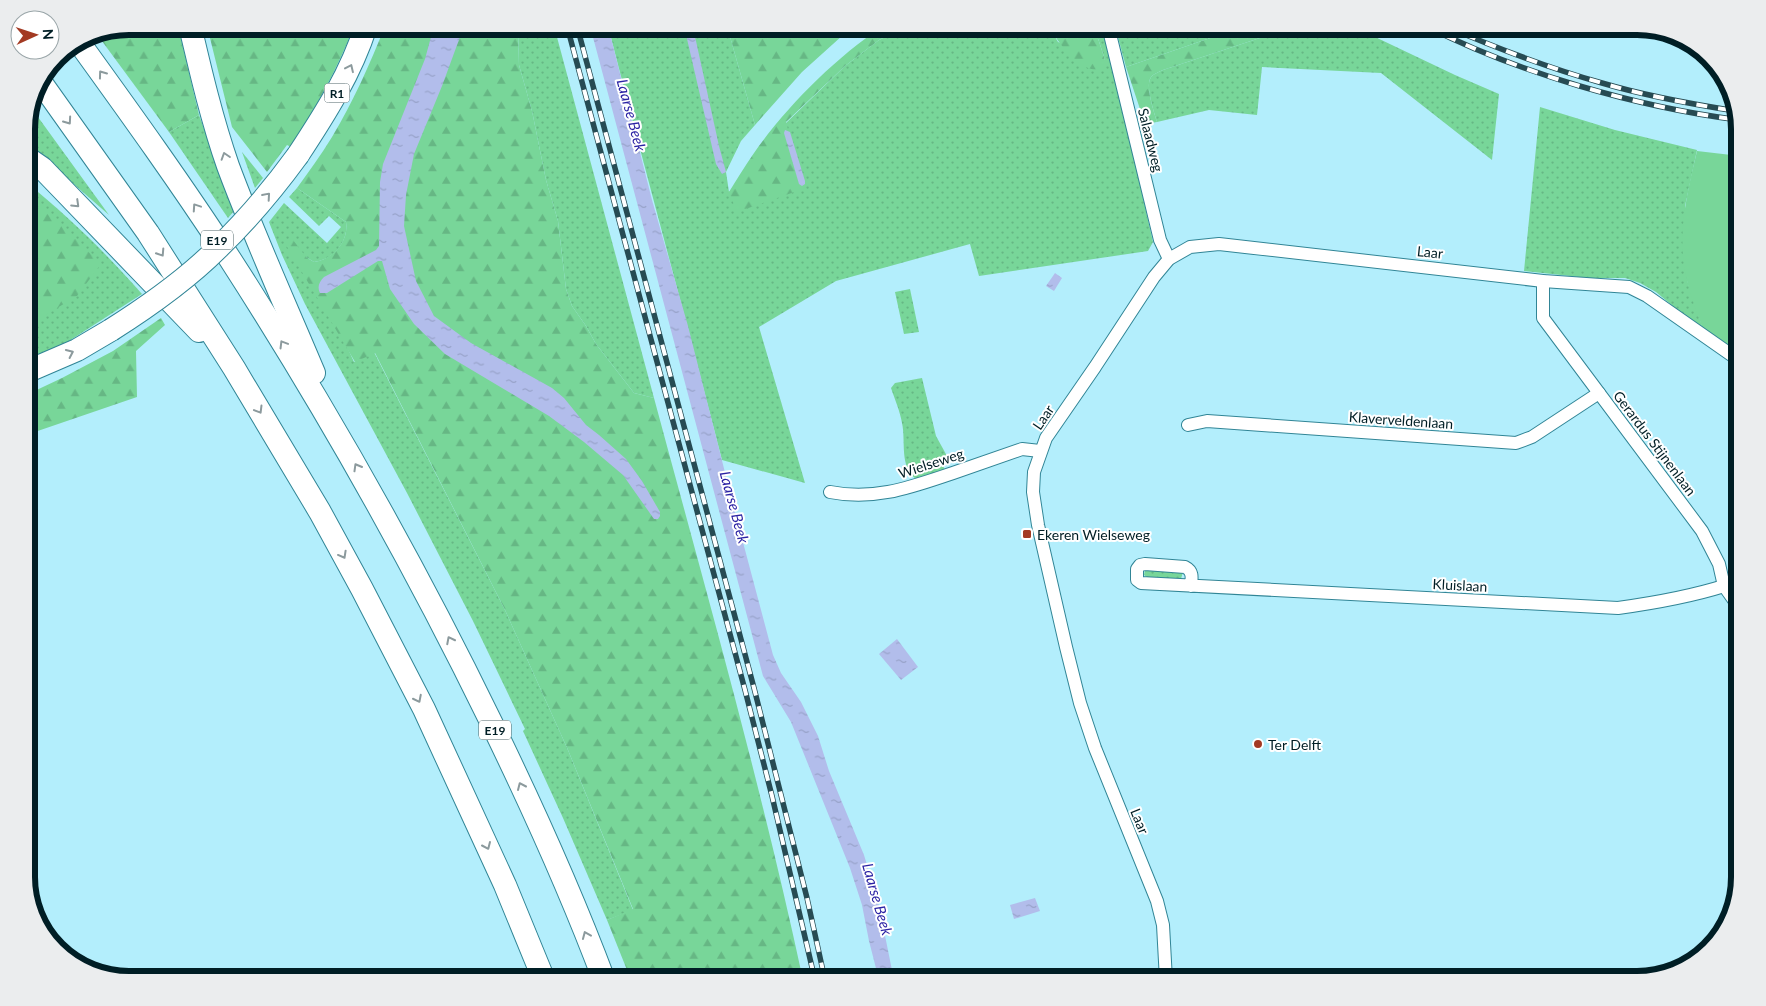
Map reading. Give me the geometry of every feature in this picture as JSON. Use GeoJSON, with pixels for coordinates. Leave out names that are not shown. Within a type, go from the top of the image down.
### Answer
{"type":"FeatureCollection","features":[{"type":"Feature","properties":{"kind":"highway","name":"E19"},"geometry":{"type":"LineString","coordinates":[[192,35],[210,108],[228,165],[345,446]]}},
{"type":"Feature","properties":{"kind":"highway","name":"R1"},"geometry":{"type":"LineString","coordinates":[[35,368],[77,350],[112,330],[166,292],[218,249],[273,188],[298,155],[342,84],[363,35]]}},
{"type":"Feature","properties":{"kind":"highway","name":"E19"},"geometry":{"type":"LineString","coordinates":[[83,48],[225,251],[345,446],[421,582],[490,720],[555,862],[600,971]]}},
{"type":"Feature","properties":{"kind":"highway"},"geometry":{"type":"LineString","coordinates":[[45,88],[148,233],[234,368],[320,512],[424,709],[501,876],[540,971]]}},
{"type":"Feature","properties":{"kind":"highway"},"geometry":{"type":"LineString","coordinates":[[35,163],[42,168],[112,240],[234,368]]}},
{"type":"Feature","properties":{"kind":"street","name":"Salaadweg"},"geometry":{"type":"LineString","coordinates":[[1110,35],[1160,240],[1169,259]]}},
{"type":"Feature","properties":{"kind":"street","name":"Laar"},"geometry":{"type":"LineString","coordinates":[[1166,971],[1163,925],[1157,902],[1095,748],[1080,702],[1067,654],[1038,525],[1033,492],[1034,472],[1046,438],[1096,367],[1154,277],[1169,259],[1190,248],[1219,244],[1543,281],[1629,287],[1646,296],[1731,356]]}},
{"type":"Feature","properties":{"kind":"street","name":"Gerardus Stijnenlaan"},"geometry":{"type":"LineString","coordinates":[[1543,281],[1543,318],[1702,531],[1719,564],[1724,586],[1731,594]]}},
{"type":"Feature","properties":{"kind":"street","name":"Klaverveldenlaan"},"geometry":{"type":"LineString","coordinates":[[1188,425],[1207,421],[1516,443],[1532,437],[1599,393]]}},
{"type":"Feature","properties":{"kind":"street","name":"Wielseweg"},"geometry":{"type":"LineString","coordinates":[[830,492],[877,495],[908,488],[1022,449],[1040,451]]}},
{"type":"Feature","properties":{"kind":"street","name":"Kluislaan"},"geometry":{"type":"LineString","coordinates":[[1191,586],[1618,608],[1704,593],[1724,586]]}},
{"type":"Feature","properties":{"kind":"green space"},"geometry":{"type":"Polygon","coordinates":[[[122,35],[180,35],[199,115],[169,132],[101,40],[122,35]]]}},
{"type":"Feature","properties":{"kind":"green space"},"geometry":{"type":"Polygon","coordinates":[[[209,35],[350,35],[326,88],[291,147],[287,145],[267,172],[232,127],[209,35]]]}},
{"type":"Feature","properties":{"kind":"green space"},"geometry":{"type":"Polygon","coordinates":[[[381,35],[518,35],[519,65],[532,111],[546,180],[558,221],[566,289],[572,306],[596,344],[634,393],[654,398],[751,761],[801,971],[627,971],[607,920],[633,909],[568,750],[505,610],[375,353],[355,362],[286,245],[293,240],[306,257],[314,262],[333,253],[342,243],[345,236],[346,222],[297,188],[328,144],[367,69],[381,35]]]}},
{"type":"Feature","properties":{"kind":"green space"},"geometry":{"type":"Polygon","coordinates":[[[518,35],[556,35],[654,398],[634,393],[596,344],[572,306],[566,289],[558,221],[546,180],[532,111],[519,65],[518,35]]]}},
{"type":"Feature","properties":{"kind":"green space"},"geometry":{"type":"Polygon","coordinates":[[[610,35],[730,35],[755,125],[741,141],[726,172],[729,192],[786,123],[845,66],[879,40],[889,35],[1054,35],[1058,42],[1105,60],[1097,35],[1104,35],[1112,61],[1153,242],[1148,251],[979,276],[970,244],[836,281],[759,327],[805,483],[722,460],[610,35]]]}},
{"type":"Feature","properties":{"kind":"green space"},"geometry":{"type":"Polygon","coordinates":[[[730,35],[843,35],[802,72],[755,125],[730,35]]]}},
{"type":"Feature","properties":{"kind":"green space"},"geometry":{"type":"Polygon","coordinates":[[[871,35],[889,35],[879,40],[845,66],[786,122],[803,189],[737,212],[729,192],[767,135],[812,84],[871,35]]]}},
{"type":"Feature","properties":{"kind":"green space"},"geometry":{"type":"Polygon","coordinates":[[[1055,35],[1097,35],[1105,60],[1104,69],[1090,69],[1082,65],[1055,35]]]}},
{"type":"Feature","properties":{"kind":"green space"},"geometry":{"type":"Polygon","coordinates":[[[1117,35],[1219,35],[1126,67],[1117,35]]]}},
{"type":"Feature","properties":{"kind":"green space"},"geometry":{"type":"Polygon","coordinates":[[[1219,35],[1269,35],[1154,74],[1150,79],[1149,88],[1157,122],[1145,124],[1126,67],[1219,35]]]}},
{"type":"Feature","properties":{"kind":"green space"},"geometry":{"type":"Polygon","coordinates":[[[1269,35],[1371,35],[1499,94],[1492,160],[1381,73],[1262,67],[1257,115],[1209,110],[1157,122],[1149,83],[1154,74],[1269,35]]]}},
{"type":"Feature","properties":{"kind":"green space"},"geometry":{"type":"Polygon","coordinates":[[[1540,107],[1615,130],[1697,150],[1685,206],[1687,280],[1704,332],[1656,292],[1640,283],[1625,278],[1589,278],[1524,271],[1540,107]]]}},
{"type":"Feature","properties":{"kind":"green space"},"geometry":{"type":"Polygon","coordinates":[[[36,115],[109,215],[35,152],[36,115]]]}},
{"type":"Feature","properties":{"kind":"green space"},"geometry":{"type":"Polygon","coordinates":[[[199,115],[234,211],[228,218],[169,132],[199,115]]]}},
{"type":"Feature","properties":{"kind":"green space"},"geometry":{"type":"Polygon","coordinates":[[[1697,151],[1731,155],[1731,348],[1704,332],[1687,281],[1684,265],[1683,232],[1697,151]]]}},
{"type":"Feature","properties":{"kind":"green space"},"geometry":{"type":"Polygon","coordinates":[[[242,152],[263,178],[255,188],[242,152]]]}},
{"type":"Feature","properties":{"kind":"green space"},"geometry":{"type":"Polygon","coordinates":[[[297,188],[346,222],[345,236],[333,254],[321,261],[314,262],[306,257],[354,362],[374,352],[505,610],[568,750],[633,910],[607,920],[523,731],[525,729],[473,621],[407,493],[305,304],[282,255],[269,222],[284,203],[327,243],[341,227],[329,216],[319,226],[289,197],[297,188]]]}},
{"type":"Feature","properties":{"kind":"green space"},"geometry":{"type":"Polygon","coordinates":[[[35,190],[87,236],[142,294],[55,350],[35,358],[35,190]]]}},
{"type":"Feature","properties":{"kind":"green space"},"geometry":{"type":"Polygon","coordinates":[[[35,204],[60,224],[101,264],[77,296],[35,322],[35,204]]]}},
{"type":"Feature","properties":{"kind":"green space"},"geometry":{"type":"Polygon","coordinates":[[[910,289],[919,332],[904,334],[895,292],[910,289]]]}},
{"type":"Feature","properties":{"kind":"green space"},"geometry":{"type":"Polygon","coordinates":[[[161,318],[165,325],[136,351],[137,397],[35,432],[35,391],[113,351],[161,318]]]}},
{"type":"Feature","properties":{"kind":"green space"},"geometry":{"type":"Polygon","coordinates":[[[922,378],[936,436],[947,456],[939,460],[946,471],[916,479],[907,468],[905,461],[902,423],[891,388],[895,383],[922,378]]]}},
{"type":"Feature","properties":{"kind":"green space"},"geometry":{"type":"Polygon","coordinates":[[[1145,570],[1183,572],[1181,579],[1148,578],[1144,575],[1145,570]]]}},
{"type":"Feature","properties":{"kind":"water"},"geometry":{"type":"Polygon","coordinates":[[[432,35],[461,35],[414,154],[406,195],[404,226],[416,281],[434,316],[471,343],[552,388],[564,398],[586,425],[626,459],[642,481],[660,512],[658,519],[654,519],[623,475],[584,442],[549,416],[445,354],[414,324],[390,289],[382,261],[378,261],[327,293],[320,293],[319,285],[324,277],[376,250],[379,246],[380,182],[383,164],[425,59],[432,35]]]}},
{"type":"Feature","properties":{"kind":"water"},"geometry":{"type":"Polygon","coordinates":[[[592,35],[610,35],[652,200],[688,326],[773,655],[781,673],[801,702],[818,736],[829,771],[864,855],[878,901],[892,971],[877,971],[862,905],[850,868],[791,722],[763,676],[592,35]]]}},
{"type":"Feature","properties":{"kind":"water"},"geometry":{"type":"Polygon","coordinates":[[[686,35],[694,35],[726,172],[722,174],[716,164],[686,35]]]}},
{"type":"Feature","properties":{"kind":"water"},"geometry":{"type":"Polygon","coordinates":[[[785,130],[790,132],[805,181],[805,184],[802,186],[799,184],[784,133],[785,130]]]}},
{"type":"Feature","properties":{"kind":"water"},"geometry":{"type":"Polygon","coordinates":[[[1055,273],[1062,278],[1054,291],[1046,286],[1055,273]]]}},
{"type":"Feature","properties":{"kind":"water"},"geometry":{"type":"Polygon","coordinates":[[[897,639],[918,667],[901,680],[879,654],[897,639]]]}},
{"type":"Feature","properties":{"kind":"water"},"geometry":{"type":"Polygon","coordinates":[[[1035,898],[1040,911],[1014,919],[1010,905],[1035,898]]]}},
{"type":"Feature","properties":{"kind":"railway"},"geometry":{"type":"LineString","coordinates":[[569,35],[745,690],[813,971]]}},
{"type":"Feature","properties":{"kind":"railway"},"geometry":{"type":"LineString","coordinates":[[579,35],[754,688],[807,898],[823,971]]}},
{"type":"Feature","properties":{"kind":"railway"},"geometry":{"type":"LineString","coordinates":[[1445,35],[1499,59],[1579,86],[1660,106],[1730,119]]}},
{"type":"Feature","properties":{"kind":"railway"},"geometry":{"type":"LineString","coordinates":[[1467,35],[1562,71],[1602,83],[1635,92],[1729,110]]}},
{"type":"Feature","properties":{"kind":"place","name":"Ekeren Wielseweg"},"geometry":{"type":"Point","coordinates":[1027,534]}},
{"type":"Feature","properties":{"kind":"place","name":"Ter Delft"},"geometry":{"type":"Point","coordinates":[1258,744]}},
{"type":"Feature","properties":{"kind":"water label","name":"Laarse Beek"},"geometry":{"type":"Point","coordinates":[632,115]}},
{"type":"Feature","properties":{"kind":"water label","name":"Laarse Beek"},"geometry":{"type":"Point","coordinates":[735,507]}},
{"type":"Feature","properties":{"kind":"water label","name":"Laarse Beek"},"geometry":{"type":"Point","coordinates":[878,899]}}]}
